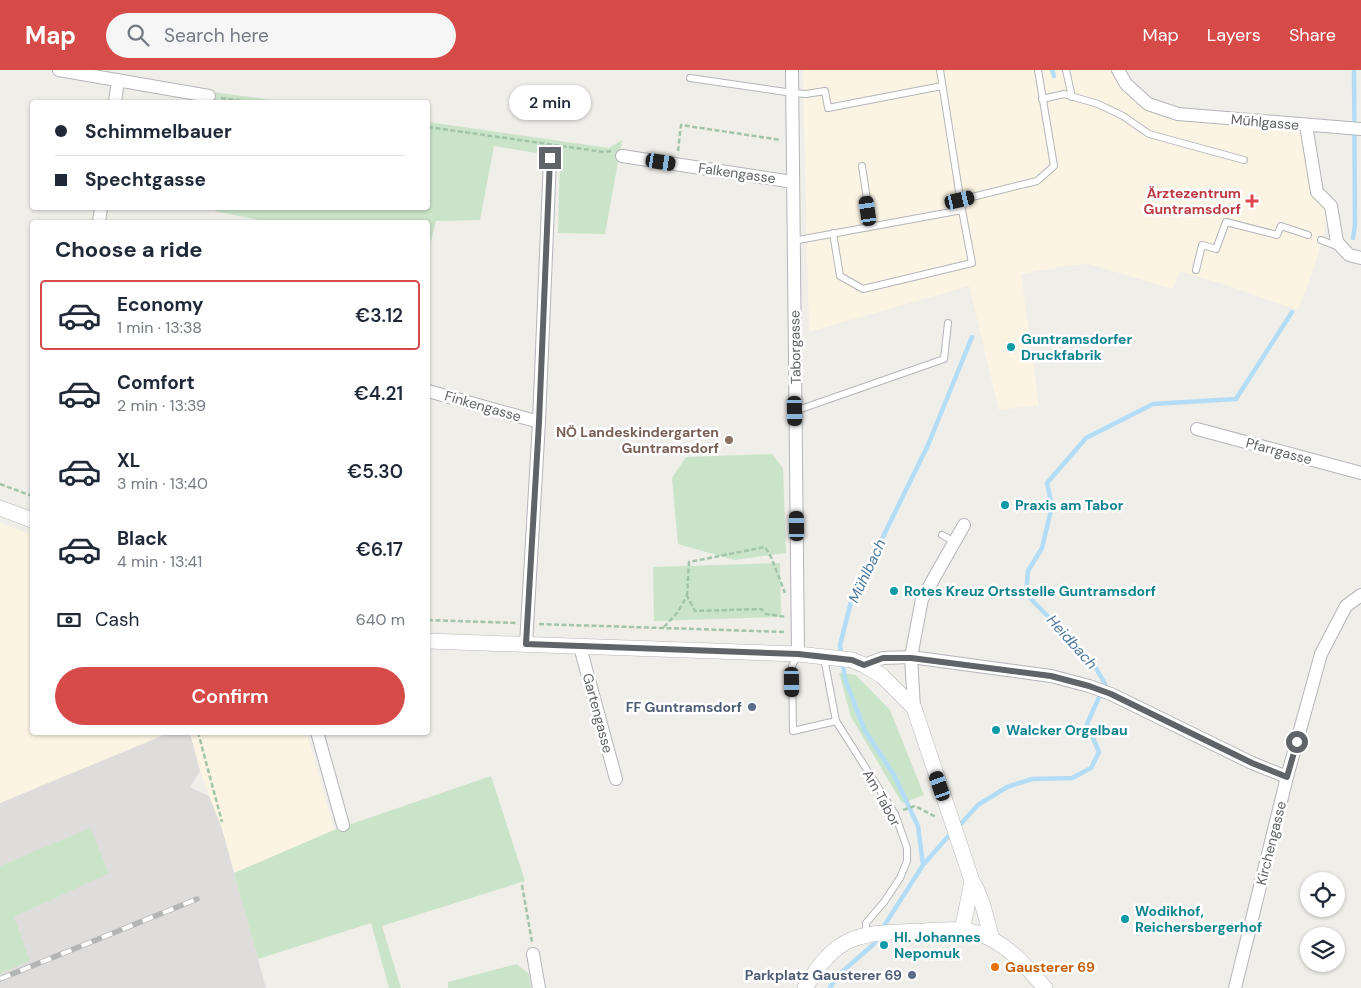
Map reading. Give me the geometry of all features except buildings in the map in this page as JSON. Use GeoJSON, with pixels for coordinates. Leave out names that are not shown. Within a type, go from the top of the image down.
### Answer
{"type":"FeatureCollection","features":[{"type":"Feature","properties":{"kind":"street"},"geometry":{"type":"LineString","coordinates":[[59,70],[208,96]]}},
{"type":"Feature","properties":{"kind":"street","name":"Taborgasse"},"geometry":{"type":"LineString","coordinates":[[792,70],[798,654]]}},
{"type":"Feature","properties":{"kind":"street","name":"Mühlgasse"},"geometry":{"type":"LineString","coordinates":[[1118,70],[1126,84],[1148,104],[1178,114],[1307,130],[1317,192],[1330,206],[1337,242],[1342,248]]}},
{"type":"Feature","properties":{"kind":"street"},"geometry":{"type":"LineString","coordinates":[[115,100],[118,80]]}},
{"type":"Feature","properties":{"kind":"street"},"geometry":{"type":"LineString","coordinates":[[1307,130],[1355,128]]}},
{"type":"Feature","properties":{"kind":"street","name":"Falkengasse"},"geometry":{"type":"LineString","coordinates":[[625,156],[793,182]]}},
{"type":"Feature","properties":{"kind":"street"},"geometry":{"type":"LineString","coordinates":[[526,644],[539,422],[550,158]]}},
{"type":"Feature","properties":{"kind":"street"},"geometry":{"type":"LineString","coordinates":[[1342,248],[1348,255],[1361,258]]}},
{"type":"Feature","properties":{"kind":"street","name":"Finkengasse"},"geometry":{"type":"LineString","coordinates":[[430,391],[539,422]]}},
{"type":"Feature","properties":{"kind":"street","name":"Pfarrgasse"},"geometry":{"type":"LineString","coordinates":[[1197,430],[1361,473]]}},
{"type":"Feature","properties":{"kind":"street"},"geometry":{"type":"LineString","coordinates":[[0,508],[30,519]]}},
{"type":"Feature","properties":{"kind":"street"},"geometry":{"type":"LineString","coordinates":[[964,525],[922,599],[911,658],[914,708],[972,881],[979,892],[992,939]]}},
{"type":"Feature","properties":{"kind":"street","name":"Kirchengasse"},"geometry":{"type":"LineString","coordinates":[[1235,988],[1287,777],[1321,654],[1346,606],[1361,595]]}},
{"type":"Feature","properties":{"kind":"street"},"geometry":{"type":"LineString","coordinates":[[430,641],[798,654],[828,657],[858,663],[882,676],[914,708]]}},
{"type":"Feature","properties":{"kind":"street","name":"Gartengasse"},"geometry":{"type":"LineString","coordinates":[[580,647],[616,779]]}},
{"type":"Feature","properties":{"kind":"street"},"geometry":{"type":"LineString","coordinates":[[858,663],[883,658],[911,658],[1051,676],[1089,686],[1111,694],[1252,763],[1287,777]]}},
{"type":"Feature","properties":{"kind":"street"},"geometry":{"type":"LineString","coordinates":[[318,735],[343,825]]}},
{"type":"Feature","properties":{"kind":"street"},"geometry":{"type":"LineString","coordinates":[[962,931],[972,881]]}},
{"type":"Feature","properties":{"kind":"street"},"geometry":{"type":"LineString","coordinates":[[805,988],[830,952],[848,940],[866,934],[962,931],[976,932],[992,939],[1021,961],[1044,988]]}},
{"type":"Feature","properties":{"kind":"street"},"geometry":{"type":"LineString","coordinates":[[533,954],[539,988]]}},
{"type":"Feature","properties":{"kind":"lane"},"geometry":{"type":"LineString","coordinates":[[833,233],[840,276],[863,289],[972,263],[960,200],[940,70]]}},
{"type":"Feature","properties":{"kind":"lane"},"geometry":{"type":"LineString","coordinates":[[960,200],[1037,182],[1054,166],[1038,70]]}},
{"type":"Feature","properties":{"kind":"lane"},"geometry":{"type":"LineString","coordinates":[[1066,70],[1072,97]]}},
{"type":"Feature","properties":{"kind":"lane"},"geometry":{"type":"LineString","coordinates":[[690,78],[793,93],[806,94],[825,91],[828,108],[942,86]]}},
{"type":"Feature","properties":{"kind":"lane"},"geometry":{"type":"LineString","coordinates":[[1042,99],[1064,94],[1098,104],[1123,116],[1149,134],[1244,160]]}},
{"type":"Feature","properties":{"kind":"lane"},"geometry":{"type":"LineString","coordinates":[[862,166],[871,226]]}},
{"type":"Feature","properties":{"kind":"lane"},"geometry":{"type":"LineString","coordinates":[[793,241],[962,210]]}},
{"type":"Feature","properties":{"kind":"lane"},"geometry":{"type":"LineString","coordinates":[[1196,270],[1202,245],[1216,249],[1226,222],[1277,235],[1281,226],[1308,235]]}},
{"type":"Feature","properties":{"kind":"lane"},"geometry":{"type":"LineString","coordinates":[[1321,240],[1342,248]]}},
{"type":"Feature","properties":{"kind":"lane"},"geometry":{"type":"LineString","coordinates":[[795,411],[944,359],[948,323]]}},
{"type":"Feature","properties":{"kind":"lane"},"geometry":{"type":"LineString","coordinates":[[942,535],[955,542]]}},
{"type":"Feature","properties":{"kind":"lane"},"geometry":{"type":"LineString","coordinates":[[798,654],[792,666],[793,731],[836,721]]}},
{"type":"Feature","properties":{"kind":"lane","name":"Am Tabor"},"geometry":{"type":"LineString","coordinates":[[828,657],[836,721],[894,814],[907,848],[907,861],[900,878],[884,902],[866,923],[866,934]]}},
{"type":"Feature","properties":{"kind":"path"},"geometry":{"type":"LineString","coordinates":[[208,96],[237,100]]}},
{"type":"Feature","properties":{"kind":"path"},"geometry":{"type":"LineString","coordinates":[[676,165],[681,125],[793,142]]}},
{"type":"Feature","properties":{"kind":"path"},"geometry":{"type":"LineString","coordinates":[[430,127],[604,152],[623,150],[625,156]]}},
{"type":"Feature","properties":{"kind":"path"},"geometry":{"type":"LineString","coordinates":[[0,484],[30,495]]}},
{"type":"Feature","properties":{"kind":"path"},"geometry":{"type":"LineString","coordinates":[[664,628],[677,613],[687,596],[689,562],[765,547],[771,557],[783,591],[798,608],[784,617],[766,614],[761,609],[695,610],[687,596]]}},
{"type":"Feature","properties":{"kind":"path"},"geometry":{"type":"LineString","coordinates":[[430,620],[798,632]]}},
{"type":"Feature","properties":{"kind":"path"},"geometry":{"type":"LineString","coordinates":[[199,735],[222,822]]}},
{"type":"Feature","properties":{"kind":"path"},"geometry":{"type":"LineString","coordinates":[[906,809],[915,806],[941,819],[951,820]]}},
{"type":"Feature","properties":{"kind":"path"},"geometry":{"type":"LineString","coordinates":[[522,885],[533,954]]}},
{"type":"Feature","properties":{"kind":"shaded area"},"geometry":{"type":"Polygon","coordinates":[[[803,70],[1118,70],[1148,104],[1306,125],[1317,192],[1331,206],[1314,268],[1298,310],[1180,271],[1173,289],[1089,264],[1021,274],[1039,405],[999,410],[969,286],[809,332],[803,70]]]}},
{"type":"Feature","properties":{"kind":"shaded area"},"geometry":{"type":"Polygon","coordinates":[[[0,523],[30,534],[30,735],[164,735],[0,803],[0,523]]]}},
{"type":"Feature","properties":{"kind":"shaded area"},"geometry":{"type":"Polygon","coordinates":[[[164,735],[191,735],[200,771],[190,787],[209,796],[222,829],[266,988],[0,988],[0,803],[164,735]]]}},
{"type":"Feature","properties":{"kind":"shaded area"},"geometry":{"type":"Polygon","coordinates":[[[191,735],[308,735],[334,830],[234,873],[222,829],[200,771],[191,735]]]}},
{"type":"Feature","properties":{"kind":"green space"},"geometry":{"type":"Polygon","coordinates":[[[212,92],[272,100],[210,100],[212,92]]]}},
{"type":"Feature","properties":{"kind":"green space"},"geometry":{"type":"Polygon","coordinates":[[[430,122],[609,148],[622,140],[605,234],[558,233],[560,157],[494,146],[480,220],[436,221],[430,245],[430,220],[258,220],[215,211],[430,210],[430,122]]]}},
{"type":"Feature","properties":{"kind":"green space"},"geometry":{"type":"Polygon","coordinates":[[[772,454],[783,468],[786,553],[734,560],[678,544],[672,478],[686,457],[772,454]]]}},
{"type":"Feature","properties":{"kind":"green space"},"geometry":{"type":"Polygon","coordinates":[[[780,563],[781,617],[654,621],[653,567],[780,563]]]}},
{"type":"Feature","properties":{"kind":"green space"},"geometry":{"type":"Polygon","coordinates":[[[839,673],[856,675],[890,710],[924,795],[902,803],[851,717],[839,673]]]}},
{"type":"Feature","properties":{"kind":"green space"},"geometry":{"type":"Polygon","coordinates":[[[491,776],[525,881],[382,926],[401,988],[389,988],[371,923],[258,959],[234,873],[334,830],[491,776]]]}},
{"type":"Feature","properties":{"kind":"green space"},"geometry":{"type":"Polygon","coordinates":[[[90,828],[109,873],[14,917],[30,961],[0,973],[0,866],[90,828]]]}},
{"type":"Feature","properties":{"kind":"green space"},"geometry":{"type":"Polygon","coordinates":[[[517,964],[529,974],[531,988],[448,988],[448,982],[517,964]]]}},
{"type":"Feature","properties":{"kind":"waterway","name":"Mühlbach"},"geometry":{"type":"LineString","coordinates":[[1052,70],[1054,76]]}},
{"type":"Feature","properties":{"kind":"waterway","name":"Heidbach"},"geometry":{"type":"LineString","coordinates":[[1353,238],[1355,225],[1354,70]]}},
{"type":"Feature","properties":{"kind":"waterway","name":"Heidbach"},"geometry":{"type":"LineString","coordinates":[[958,827],[978,805],[1007,787],[1032,779],[1072,778],[1091,768],[1099,752],[1087,724],[1105,684],[1092,661],[1026,594],[1028,571],[1042,548],[1052,506],[1047,483],[1086,438],[1153,404],[1236,399],[1292,312]]}},
{"type":"Feature","properties":{"kind":"waterway","name":"Mühlbach"},"geometry":{"type":"LineString","coordinates":[[923,865],[918,826],[894,775],[865,731],[845,679],[840,645],[851,602],[928,445],[972,337]]}},
{"type":"Feature","properties":{"kind":"waterway","name":"Heidbach"},"geometry":{"type":"LineString","coordinates":[[882,929],[923,865],[952,832]]}},
{"type":"Feature","properties":{"kind":"waterway","name":"Heidbach"},"geometry":{"type":"LineString","coordinates":[[830,988],[837,976],[874,944],[877,938]]}},
{"type":"Feature","properties":{"kind":"railway"},"geometry":{"type":"LineString","coordinates":[[0,979],[197,899]]}},
{"type":"Feature","properties":{"kind":"place","name":"Ärztezentrum Guntramsdorf"},"geometry":{"type":"Point","coordinates":[1252,201]}},
{"type":"Feature","properties":{"kind":"place","name":"Guntramsdorfer Druckfabrik"},"geometry":{"type":"Point","coordinates":[1011,347]}},
{"type":"Feature","properties":{"kind":"place","name":"NÖ Landeskindergarten Guntramsdorf"},"geometry":{"type":"Point","coordinates":[729,440]}},
{"type":"Feature","properties":{"kind":"place","name":"Praxis am Tabor"},"geometry":{"type":"Point","coordinates":[1005,505]}},
{"type":"Feature","properties":{"kind":"place","name":"Rotes Kreuz Ortsstelle Guntramsdorf"},"geometry":{"type":"Point","coordinates":[894,591]}},
{"type":"Feature","properties":{"kind":"place","name":"FF Guntramsdorf"},"geometry":{"type":"Point","coordinates":[752,707]}},
{"type":"Feature","properties":{"kind":"place","name":"Walcker Orgelbau"},"geometry":{"type":"Point","coordinates":[996,730]}},
{"type":"Feature","properties":{"kind":"place","name":"Wodikhof, Reichersbergerhof"},"geometry":{"type":"Point","coordinates":[1125,919]}},
{"type":"Feature","properties":{"kind":"place","name":"Hl. Johannes Nepomuk"},"geometry":{"type":"Point","coordinates":[884,945]}},
{"type":"Feature","properties":{"kind":"place","name":"Gausterer 69"},"geometry":{"type":"Point","coordinates":[995,967]}},
{"type":"Feature","properties":{"kind":"place","name":"Parkplatz Gausterer 69"},"geometry":{"type":"Point","coordinates":[912,975]}},
{"type":"Feature","properties":{"kind":"route"},"geometry":{"type":"LineString","coordinates":[[550,158],[539,422],[526,644],[798,654],[852,660],[864,665],[883,658],[911,658],[1051,676],[1111,694],[1252,763],[1287,777],[1297,742]]}}]}
